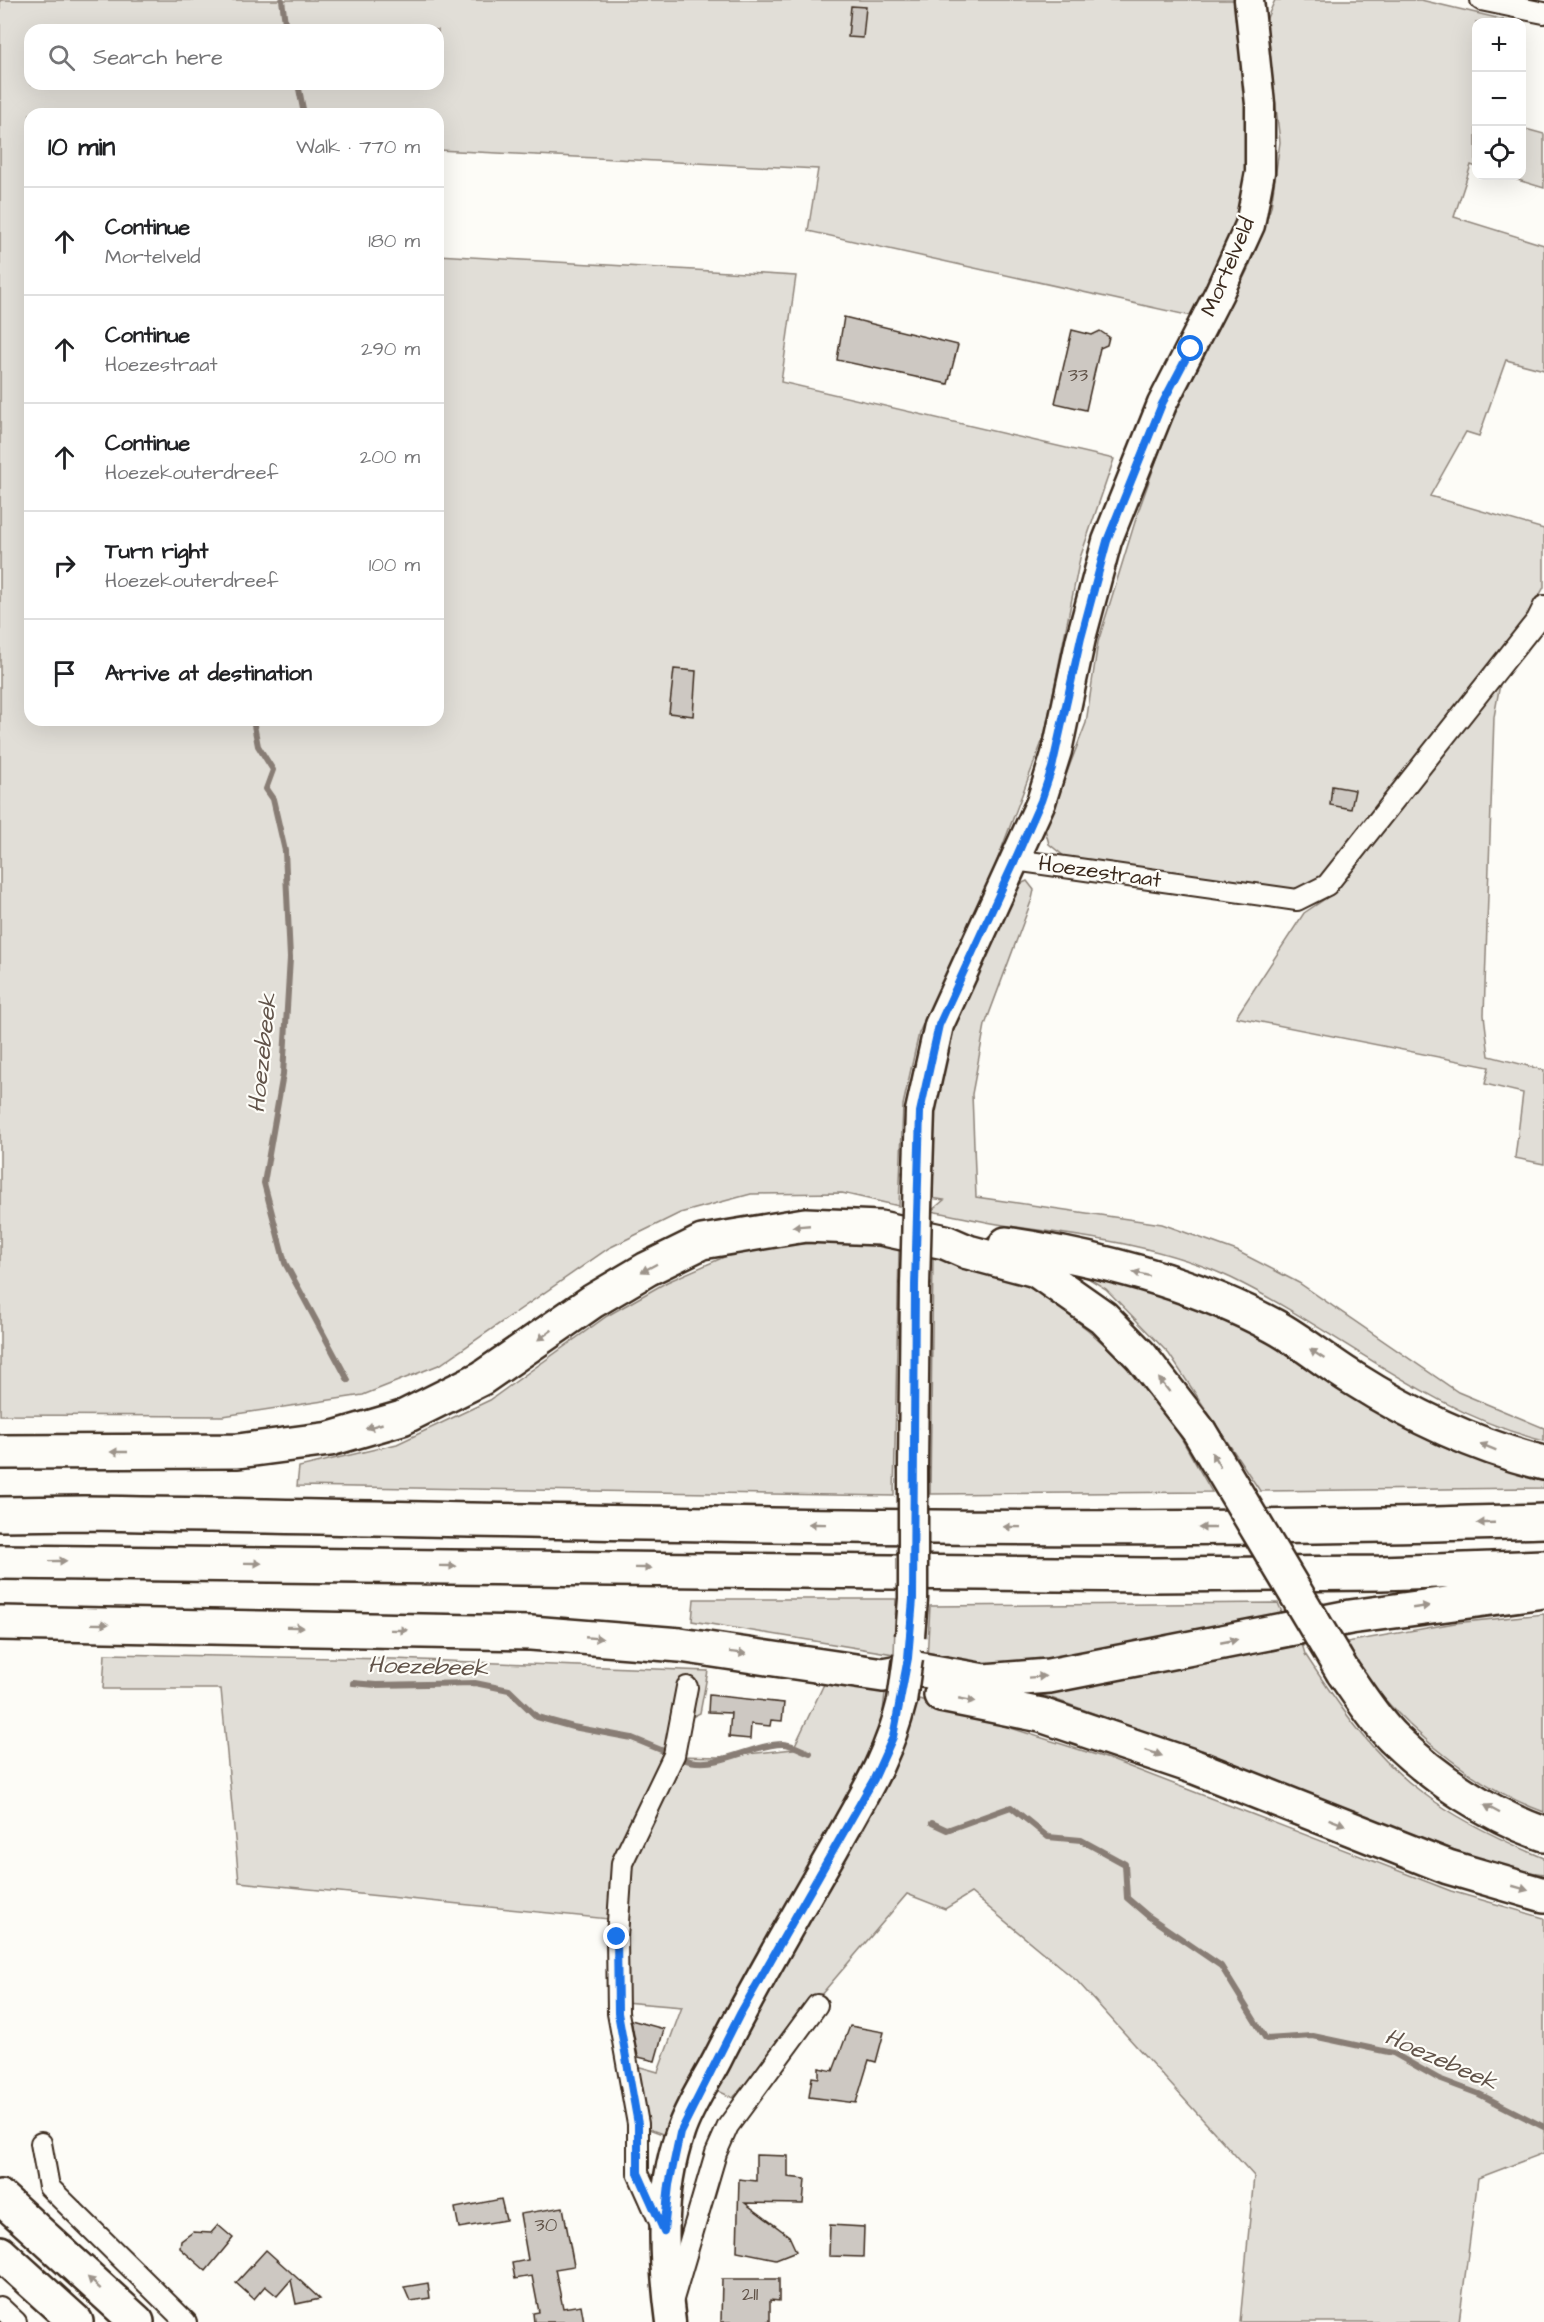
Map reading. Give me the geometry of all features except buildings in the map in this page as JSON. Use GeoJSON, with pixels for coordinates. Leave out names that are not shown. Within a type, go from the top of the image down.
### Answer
{"type":"FeatureCollection","features":[{"type":"Feature","properties":{"kind":"highway"},"geometry":{"type":"LineString","coordinates":[[0,1452],[238,1451],[330,1439],[402,1418],[482,1378],[593,1301],[647,1269],[702,1242],[805,1225],[880,1228],[945,1242],[968,1252],[1036,1270],[1102,1317],[1141,1356],[1199,1431],[1342,1672],[1392,1737],[1430,1770],[1461,1792],[1544,1834]]}},
{"type":"Feature","properties":{"kind":"highway"},"geometry":{"type":"LineString","coordinates":[[945,1242],[972,1238],[1043,1249],[1173,1282],[1216,1298],[1277,1327],[1354,1379],[1438,1426],[1496,1451],[1544,1464]]}},
{"type":"Feature","properties":{"kind":"highway"},"geometry":{"type":"LineString","coordinates":[[0,1514],[143,1514],[1140,1529],[1350,1527],[1544,1521]]}},
{"type":"Feature","properties":{"kind":"highway"},"geometry":{"type":"LineString","coordinates":[[0,1562],[1152,1575],[1381,1573],[1544,1567]]}},
{"type":"Feature","properties":{"kind":"highway"},"geometry":{"type":"LineString","coordinates":[[0,1623],[531,1632],[670,1644],[901,1656],[917,1669],[984,1681],[1049,1676],[1350,1617],[1544,1592]]}},
{"type":"Feature","properties":{"kind":"highway"},"geometry":{"type":"LineString","coordinates":[[901,1656],[910,1688],[1041,1715],[1195,1767],[1449,1867],[1544,1895]]}},
{"type":"Feature","properties":{"kind":"highway"},"geometry":{"type":"LineString","coordinates":[[0,2197],[137,2322]]}},
{"type":"Feature","properties":{"kind":"highway"},"geometry":{"type":"LineString","coordinates":[[0,2253],[76,2322]]}},
{"type":"Feature","properties":{"kind":"street","name":"Mortelveld"},"geometry":{"type":"LineString","coordinates":[[1015,860],[1041,801],[1057,752],[1081,638],[1111,531],[1162,404],[1219,293],[1250,225],[1260,172],[1260,104],[1249,0]]}},
{"type":"Feature","properties":{"kind":"street"},"geometry":{"type":"LineString","coordinates":[[1481,0],[1544,13]]}},
{"type":"Feature","properties":{"kind":"street","name":"Hoezestraat"},"geometry":{"type":"LineString","coordinates":[[670,2316],[664,2231],[669,2185],[680,2133],[740,2014],[874,1779],[893,1737],[902,1701],[901,1656],[913,1599],[915,1285],[920,1112],[939,1025],[1015,860],[1297,900],[1327,885],[1537,620],[1544,606]]}},
{"type":"Feature","properties":{"kind":"street"},"geometry":{"type":"LineString","coordinates":[[664,2231],[638,2173],[638,2124],[618,2013],[617,1937],[622,1863],[674,1755],[687,1687]]}},
{"type":"Feature","properties":{"kind":"street"},"geometry":{"type":"LineString","coordinates":[[670,2316],[716,2153],[728,2126],[817,2005]]}},
{"type":"Feature","properties":{"kind":"street"},"geometry":{"type":"LineString","coordinates":[[41,2143],[49,2187],[186,2322]]}},
{"type":"Feature","properties":{"kind":"street"},"geometry":{"type":"LineString","coordinates":[[0,2307],[16,2322]]}},
{"type":"Feature","properties":{"kind":"shaded area"},"geometry":{"type":"Polygon","coordinates":[[[0,0],[1236,0],[1246,103],[1244,181],[1239,206],[1225,249],[1191,316],[808,231],[818,169],[444,150],[444,108],[24,108],[24,726],[444,726],[444,255],[796,276],[781,382],[1114,459],[1080,558],[1045,734],[992,874],[919,1033],[903,1105],[899,1206],[842,1193],[751,1194],[680,1213],[609,1248],[441,1364],[363,1395],[223,1416],[0,1415],[0,0]]]}},
{"type":"Feature","properties":{"kind":"shaded area"},"geometry":{"type":"Polygon","coordinates":[[[1275,0],[1421,0],[1497,18],[1472,18],[1472,165],[1454,217],[1544,245],[1544,370],[1506,360],[1479,436],[1466,432],[1430,496],[1544,529],[1544,587],[1491,669],[1324,877],[1300,888],[1288,890],[1069,860],[1049,844],[1045,829],[1086,723],[1098,642],[1138,512],[1168,428],[1248,269],[1271,207],[1280,142],[1266,20],[1275,0]]]}},
{"type":"Feature","properties":{"kind":"shaded area"},"geometry":{"type":"Polygon","coordinates":[[[1526,129],[1544,134],[1544,188],[1518,180],[1526,180],[1526,129]]]}},
{"type":"Feature","properties":{"kind":"shaded area"},"geometry":{"type":"Polygon","coordinates":[[[1500,684],[1494,717],[1484,1015],[1489,1056],[1544,1070],[1544,1164],[1515,1158],[1523,1093],[1485,1084],[1489,1067],[1236,1017],[1304,913],[1325,899],[1500,684]]]}},
{"type":"Feature","properties":{"kind":"shaded area"},"geometry":{"type":"Polygon","coordinates":[[[1027,881],[1034,890],[1032,899],[985,1025],[972,1094],[976,1197],[1162,1224],[1237,1251],[1299,1283],[1458,1392],[1544,1428],[1544,1441],[1501,1428],[1461,1411],[1384,1368],[1309,1321],[1231,1278],[1206,1267],[1126,1244],[931,1211],[944,1200],[931,1198],[933,1109],[942,1057],[957,1013],[976,969],[1018,885],[1027,881]]]}},
{"type":"Feature","properties":{"kind":"shaded area"},"geometry":{"type":"Polygon","coordinates":[[[856,1242],[899,1249],[894,1496],[297,1486],[299,1467],[397,1444],[490,1400],[607,1316],[667,1282],[731,1254],[795,1244],[856,1242]]]}},
{"type":"Feature","properties":{"kind":"shaded area"},"geometry":{"type":"Polygon","coordinates":[[[933,1257],[1003,1275],[1038,1292],[1088,1330],[1131,1369],[1173,1424],[1212,1492],[930,1494],[933,1257]]]}},
{"type":"Feature","properties":{"kind":"shaded area"},"geometry":{"type":"Polygon","coordinates":[[[1075,1270],[1181,1293],[1544,1475],[1544,1488],[1260,1491],[1169,1354],[1106,1289],[1075,1270]]]}},
{"type":"Feature","properties":{"kind":"shaded area"},"geometry":{"type":"Polygon","coordinates":[[[694,1599],[896,1599],[894,1654],[692,1621],[694,1599]]]}},
{"type":"Feature","properties":{"kind":"shaded area"},"geometry":{"type":"Polygon","coordinates":[[[1278,1603],[1285,1619],[989,1668],[927,1659],[930,1606],[1278,1603]]]}},
{"type":"Feature","properties":{"kind":"shaded area"},"geometry":{"type":"Polygon","coordinates":[[[1544,1614],[1544,1812],[1496,1790],[1450,1760],[1429,1743],[1372,1685],[1347,1642],[1455,1623],[1544,1614]]]}},
{"type":"Feature","properties":{"kind":"shaded area"},"geometry":{"type":"Polygon","coordinates":[[[1302,1644],[1305,1654],[1344,1710],[1388,1763],[1423,1793],[1451,1812],[1497,1837],[1544,1858],[1544,1874],[1501,1868],[1182,1745],[1037,1693],[1302,1644]]]}},
{"type":"Feature","properties":{"kind":"shaded area"},"geometry":{"type":"Polygon","coordinates":[[[105,1654],[394,1659],[708,1671],[700,1713],[676,1725],[609,1919],[239,1882],[221,1689],[103,1689],[105,1654]]]}},
{"type":"Feature","properties":{"kind":"shaded area"},"geometry":{"type":"Polygon","coordinates":[[[825,1682],[885,1693],[882,1720],[869,1757],[668,2136],[646,2128],[637,2066],[658,2072],[682,2007],[624,2002],[628,1866],[678,1756],[720,1757],[793,1749],[825,1682]]]}},
{"type":"Feature","properties":{"kind":"shaded area"},"geometry":{"type":"Polygon","coordinates":[[[919,1699],[1109,1759],[1451,1891],[1544,1918],[1544,2153],[1478,2178],[1459,2322],[1240,2322],[1254,2176],[1077,1981],[971,1893],[945,1909],[907,1894],[733,2098],[714,2089],[817,1903],[890,1779],[919,1699]]]}},
{"type":"Feature","properties":{"kind":"waterway","name":"Hoezebeek"},"geometry":{"type":"LineString","coordinates":[[282,0],[285,24]]}},
{"type":"Feature","properties":{"kind":"waterway","name":"Hoezebeek"},"geometry":{"type":"LineString","coordinates":[[299,90],[303,108]]}},
{"type":"Feature","properties":{"kind":"waterway","name":"Hoezebeek"},"geometry":{"type":"LineString","coordinates":[[254,726],[258,746],[273,770],[266,789],[273,799],[285,851],[290,958],[283,1074],[264,1183],[285,1263],[348,1380]]}},
{"type":"Feature","properties":{"kind":"waterway","name":"Hoezebeek"},"geometry":{"type":"LineString","coordinates":[[353,1683],[376,1685],[475,1683],[509,1690],[537,1717],[573,1727],[632,1738],[666,1752]]}},
{"type":"Feature","properties":{"kind":"waterway","name":"Hoezebeek"},"geometry":{"type":"LineString","coordinates":[[681,1758],[693,1762],[706,1762],[770,1745],[783,1744],[810,1753]]}},
{"type":"Feature","properties":{"kind":"waterway","name":"Hoezebeek"},"geometry":{"type":"LineString","coordinates":[[932,1823],[947,1830],[1011,1807],[1048,1837],[1081,1840],[1125,1864],[1127,1898],[1148,1916],[1221,1966],[1266,2039],[1313,2036],[1393,2053],[1439,2079],[1479,2094],[1544,2127]]}},
{"type":"Feature","properties":{"kind":"route"},"geometry":{"type":"LineString","coordinates":[[617,1937],[618,2013],[638,2124],[638,2173],[654,2214],[664,2231],[669,2185],[680,2133],[740,2014],[874,1779],[893,1737],[902,1701],[913,1599],[915,1285],[920,1112],[939,1025],[1041,801],[1052,768],[1081,638],[1107,541],[1132,472],[1162,404],[1191,349]]}}]}
